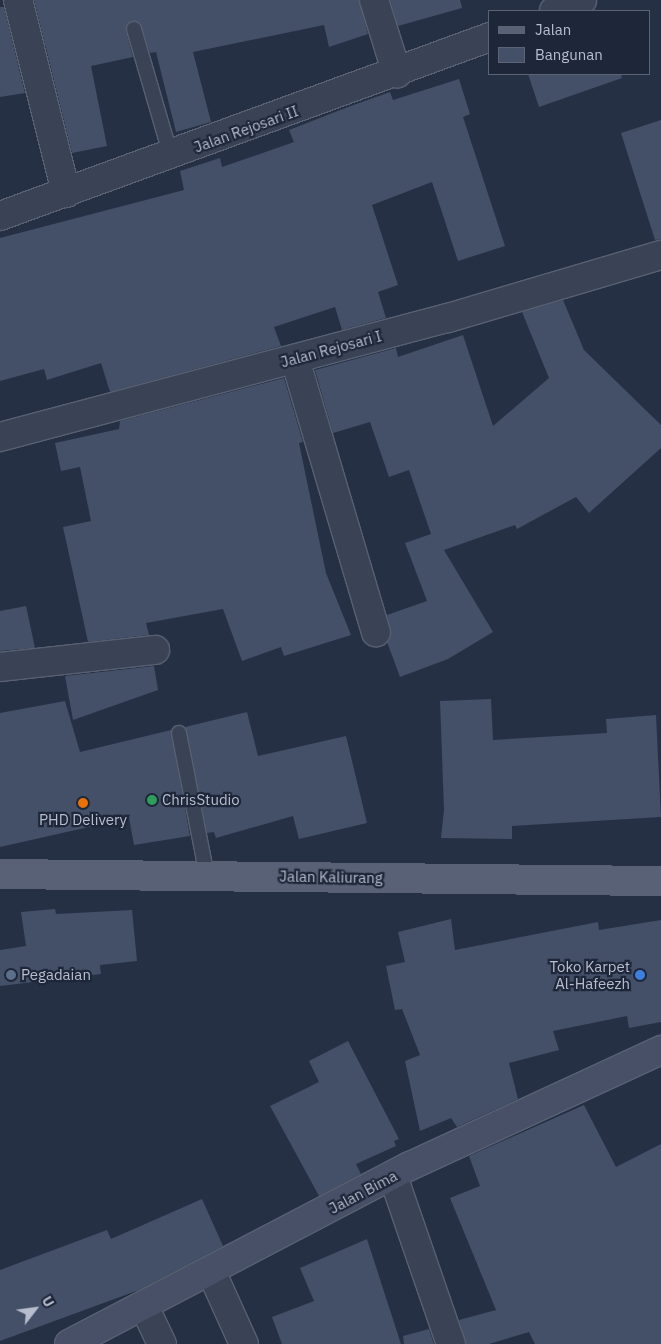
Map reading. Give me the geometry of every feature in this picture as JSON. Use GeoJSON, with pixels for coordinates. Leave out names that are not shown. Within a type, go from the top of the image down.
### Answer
{"type":"FeatureCollection","features":[{"type":"Feature","properties":{"kind":"main road","name":"Jalan Kaliurang"},"geometry":{"type":"LineString","coordinates":[[0,874],[661,881]]}},
{"type":"Feature","properties":{"kind":"street"},"geometry":{"type":"LineString","coordinates":[[18,0],[66,193]]}},
{"type":"Feature","properties":{"kind":"street"},"geometry":{"type":"LineString","coordinates":[[374,0],[397,74]]}},
{"type":"Feature","properties":{"kind":"street"},"geometry":{"type":"LineString","coordinates":[[557,10],[582,0]]}},
{"type":"Feature","properties":{"kind":"street","name":"Jalan Rejosari II"},"geometry":{"type":"LineString","coordinates":[[0,216],[397,74],[488,38]]}},
{"type":"Feature","properties":{"kind":"street","name":"Jalan Rejosari I"},"geometry":{"type":"LineString","coordinates":[[0,437],[295,359],[661,255]]}},
{"type":"Feature","properties":{"kind":"street"},"geometry":{"type":"LineString","coordinates":[[295,359],[376,632]]}},
{"type":"Feature","properties":{"kind":"street"},"geometry":{"type":"LineString","coordinates":[[0,667],[155,650]]}},
{"type":"Feature","properties":{"kind":"street","name":"Jalan Bima"},"geometry":{"type":"LineString","coordinates":[[69,1344],[393,1176],[661,1050]]}},
{"type":"Feature","properties":{"kind":"street"},"geometry":{"type":"LineString","coordinates":[[393,1176],[451,1344]]}},
{"type":"Feature","properties":{"kind":"street"},"geometry":{"type":"LineString","coordinates":[[211,1271],[244,1344]]}},
{"type":"Feature","properties":{"kind":"street"},"geometry":{"type":"LineString","coordinates":[[144,1306],[162,1344]]}},
{"type":"Feature","properties":{"kind":"lane"},"geometry":{"type":"LineString","coordinates":[[134,29],[171,156]]}},
{"type":"Feature","properties":{"kind":"lane"},"geometry":{"type":"LineString","coordinates":[[179,733],[207,876]]}},
{"type":"Feature","properties":{"kind":"building"},"geometry":{"type":"Polygon","coordinates":[[[34,0],[359,0],[368,34],[329,47],[324,25],[193,52],[211,122],[176,132],[156,52],[150,53],[140,23],[131,21],[126,31],[133,57],[91,66],[107,146],[72,153],[34,0]]]}},
{"type":"Feature","properties":{"kind":"building"},"geometry":{"type":"Polygon","coordinates":[[[390,0],[460,0],[462,8],[398,26],[390,0]]]}},
{"type":"Feature","properties":{"kind":"building"},"geometry":{"type":"Polygon","coordinates":[[[0,7],[4,7],[25,93],[0,97],[0,7]]]}},
{"type":"Feature","properties":{"kind":"building"},"geometry":{"type":"Polygon","coordinates":[[[528,75],[621,75],[622,78],[539,107],[528,75]]]}},
{"type":"Feature","properties":{"kind":"building"},"geometry":{"type":"Polygon","coordinates":[[[459,79],[470,114],[463,117],[505,246],[458,261],[432,182],[372,205],[398,285],[378,292],[386,318],[342,330],[335,307],[274,327],[281,346],[110,392],[101,363],[47,380],[44,369],[0,381],[0,238],[184,190],[180,171],[220,158],[222,167],[294,142],[289,130],[348,107],[390,92],[393,100],[459,79]]]}},
{"type":"Feature","properties":{"kind":"building"},"geometry":{"type":"Polygon","coordinates":[[[661,120],[661,239],[655,240],[621,133],[661,120]]]}},
{"type":"Feature","properties":{"kind":"building"},"geometry":{"type":"Polygon","coordinates":[[[563,300],[584,350],[661,425],[661,448],[589,513],[576,497],[517,529],[515,525],[444,550],[493,632],[448,659],[400,677],[387,642],[391,635],[387,615],[427,601],[405,543],[431,534],[409,470],[389,477],[370,422],[333,433],[315,370],[396,348],[398,357],[463,335],[493,426],[549,378],[522,312],[563,300]]]}},
{"type":"Feature","properties":{"kind":"building"},"geometry":{"type":"Polygon","coordinates":[[[284,378],[303,442],[299,443],[326,573],[351,635],[284,656],[281,647],[242,661],[223,609],[146,623],[149,635],[88,642],[63,527],[91,521],[80,467],[61,471],[55,443],[119,429],[120,421],[284,378]]]}},
{"type":"Feature","properties":{"kind":"building"},"geometry":{"type":"Polygon","coordinates":[[[26,606],[35,648],[0,651],[0,611],[26,606]]]}},
{"type":"Feature","properties":{"kind":"building"},"geometry":{"type":"Polygon","coordinates":[[[154,666],[158,690],[73,720],[65,676],[154,666]]]}},
{"type":"Feature","properties":{"kind":"building"},"geometry":{"type":"Polygon","coordinates":[[[491,699],[493,740],[607,733],[606,719],[656,715],[661,817],[512,826],[512,839],[441,838],[444,810],[440,701],[491,699]]]}},
{"type":"Feature","properties":{"kind":"building"},"geometry":{"type":"Polygon","coordinates":[[[65,701],[80,752],[171,730],[190,836],[134,845],[129,818],[0,847],[0,713],[65,701]]]}},
{"type":"Feature","properties":{"kind":"building"},"geometry":{"type":"Polygon","coordinates":[[[247,712],[258,756],[346,736],[367,823],[299,839],[293,816],[216,838],[214,832],[207,833],[185,727],[247,712]]]}},
{"type":"Feature","properties":{"kind":"building"},"geometry":{"type":"Polygon","coordinates":[[[55,909],[56,914],[132,910],[137,961],[100,965],[101,974],[0,986],[0,950],[26,946],[21,912],[55,909]]]}},
{"type":"Feature","properties":{"kind":"building"},"geometry":{"type":"Polygon","coordinates":[[[451,919],[455,950],[598,922],[599,930],[661,920],[661,1022],[629,1028],[627,1016],[553,1031],[559,1050],[509,1063],[518,1099],[457,1127],[451,1118],[420,1131],[405,1061],[420,1055],[402,1009],[395,1010],[386,966],[405,962],[398,932],[451,919]]]}},
{"type":"Feature","properties":{"kind":"building"},"geometry":{"type":"Polygon","coordinates":[[[348,1041],[399,1139],[394,1141],[396,1146],[356,1164],[361,1174],[319,1196],[270,1106],[319,1082],[309,1061],[348,1041]]]}},
{"type":"Feature","properties":{"kind":"building"},"geometry":{"type":"Polygon","coordinates":[[[584,1105],[616,1167],[661,1144],[661,1344],[535,1344],[529,1332],[489,1344],[466,1344],[459,1320],[496,1310],[450,1198],[480,1186],[469,1156],[584,1105]]]}},
{"type":"Feature","properties":{"kind":"building"},"geometry":{"type":"Polygon","coordinates":[[[202,1199],[223,1246],[139,1290],[0,1341],[0,1270],[107,1230],[111,1239],[202,1199]]]}},
{"type":"Feature","properties":{"kind":"building"},"geometry":{"type":"Polygon","coordinates":[[[367,1239],[401,1344],[282,1344],[272,1317],[314,1301],[300,1268],[367,1239]]]}},
{"type":"Feature","properties":{"kind":"building"},"geometry":{"type":"Polygon","coordinates":[[[429,1329],[434,1344],[404,1344],[403,1336],[429,1329]]]}},
{"type":"Feature","properties":{"kind":"place","name":"ChrisStudio"},"geometry":{"type":"Point","coordinates":[152,800]}},
{"type":"Feature","properties":{"kind":"place","name":"PHD Delivery"},"geometry":{"type":"Point","coordinates":[83,803]}},
{"type":"Feature","properties":{"kind":"place","name":"Pegadaian"},"geometry":{"type":"Point","coordinates":[11,975]}},
{"type":"Feature","properties":{"kind":"place","name":"Toko Karpet Al-Hafeezh"},"geometry":{"type":"Point","coordinates":[640,975]}}]}
